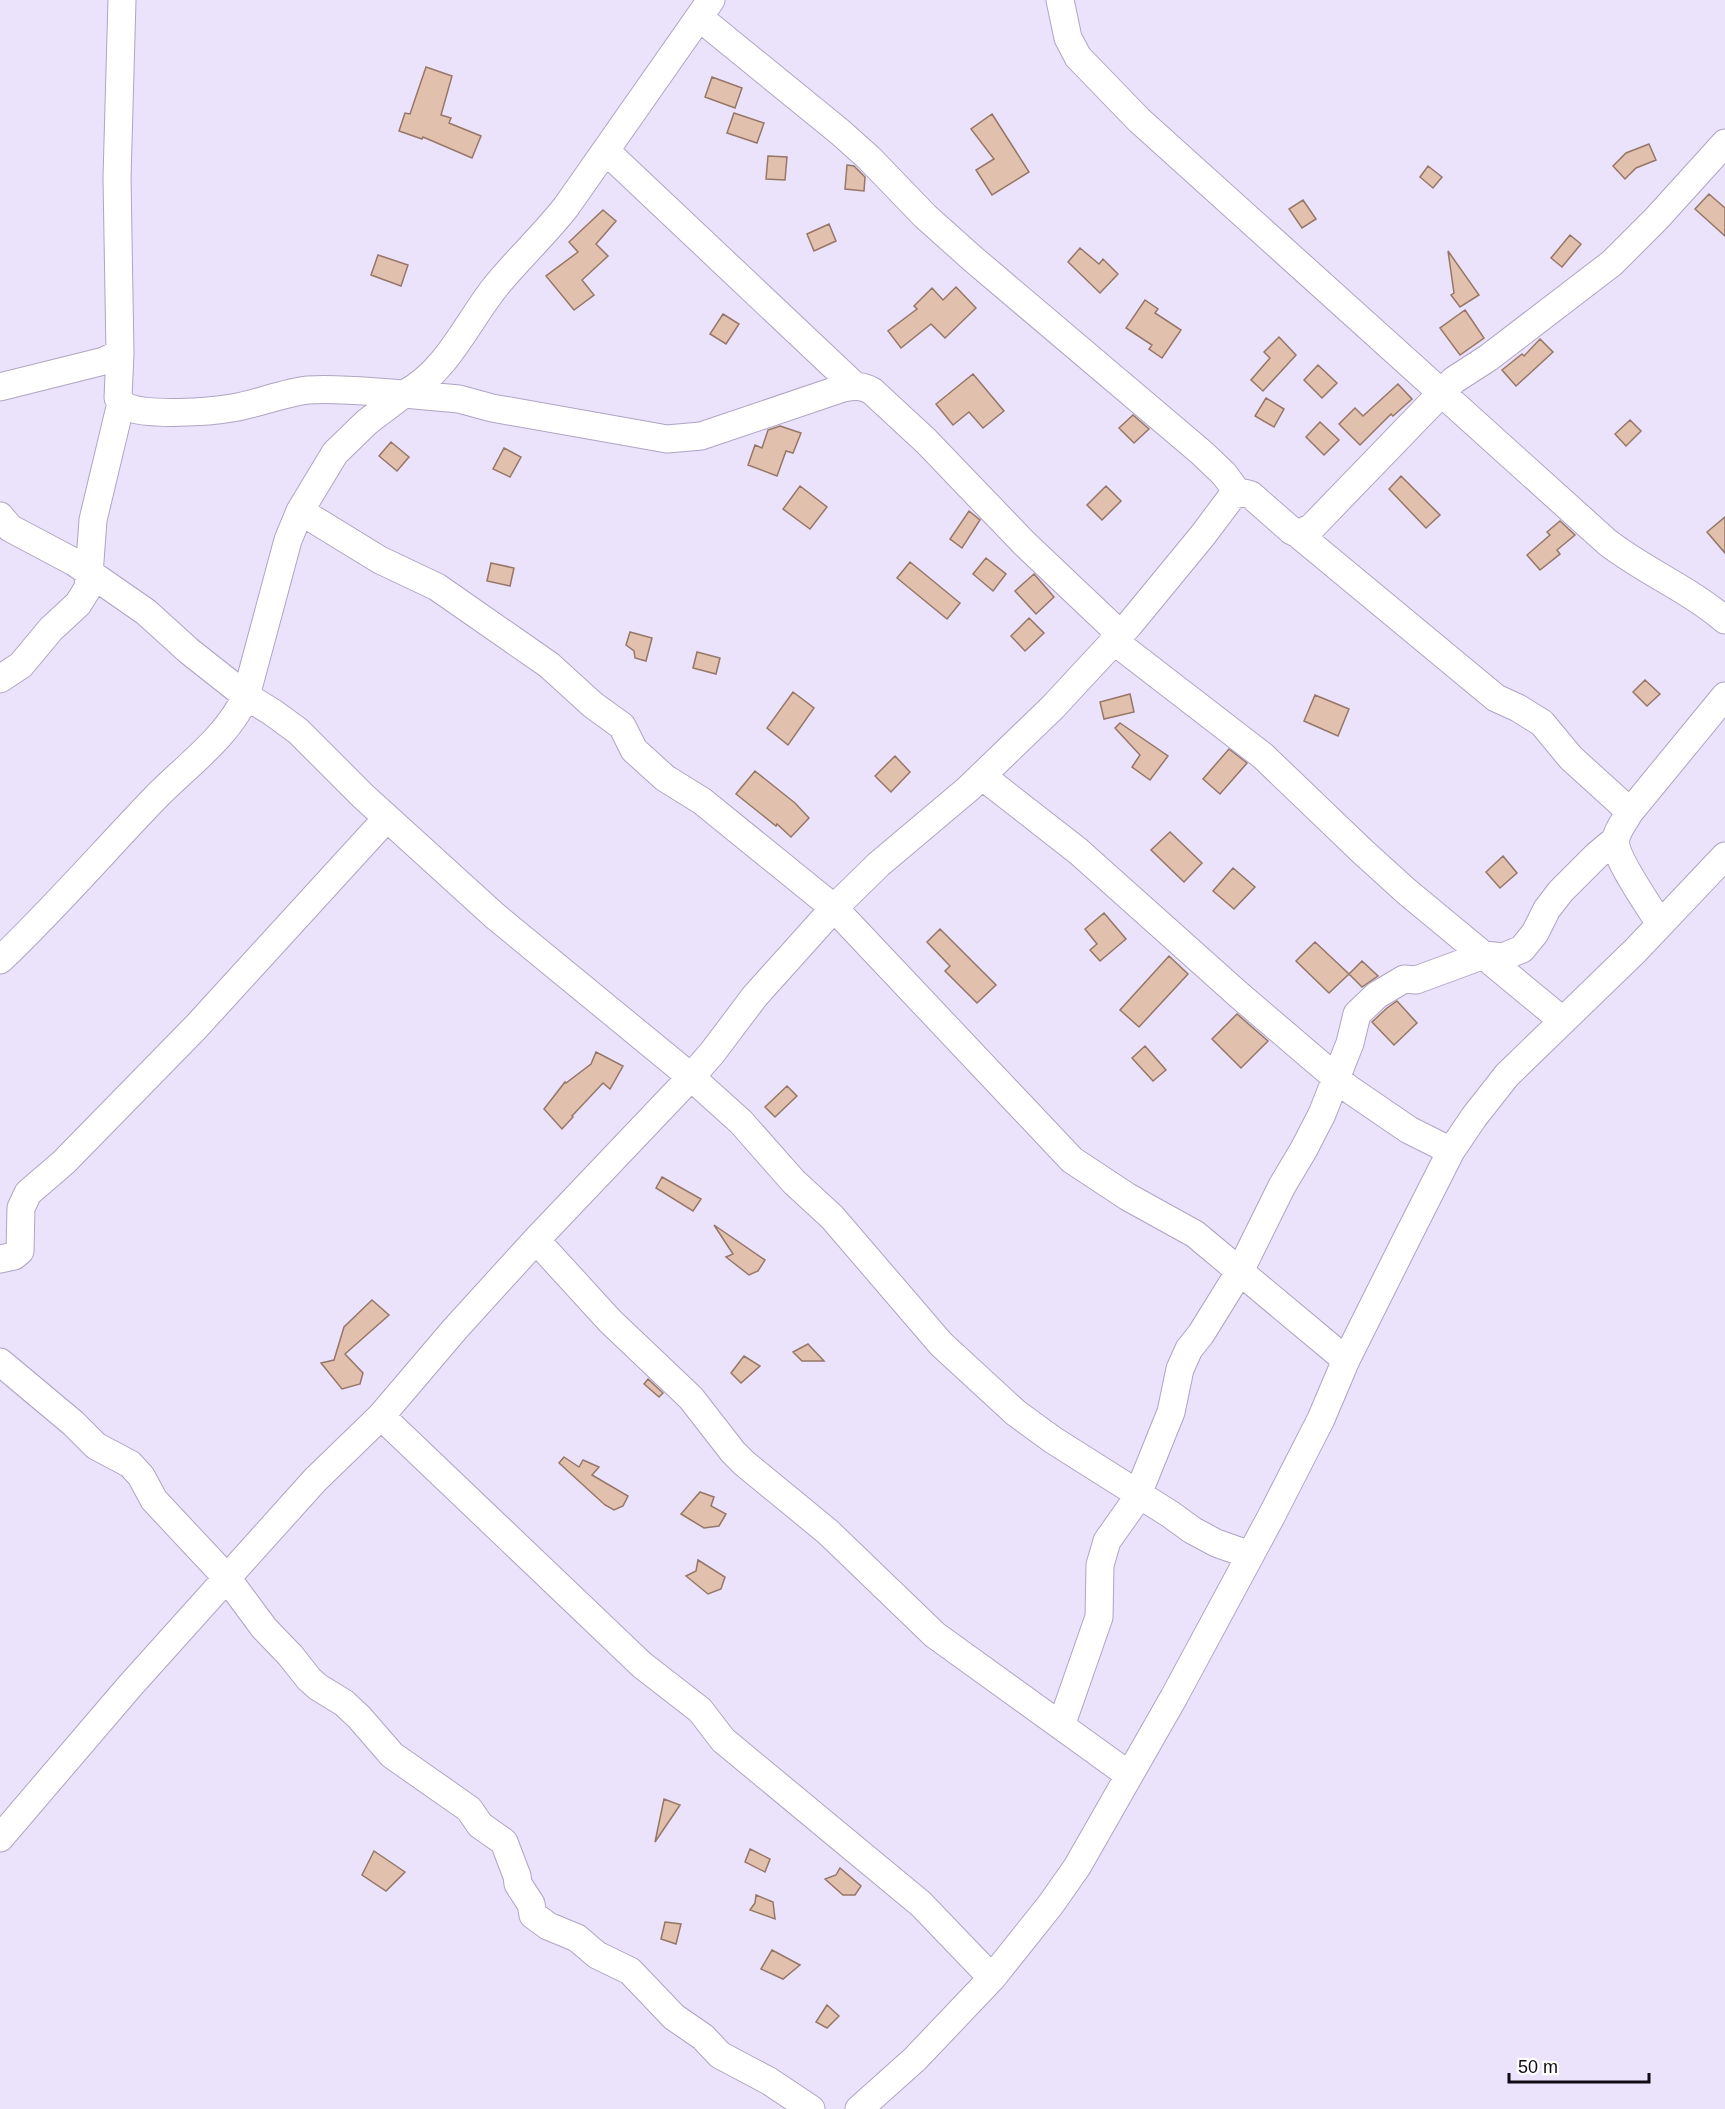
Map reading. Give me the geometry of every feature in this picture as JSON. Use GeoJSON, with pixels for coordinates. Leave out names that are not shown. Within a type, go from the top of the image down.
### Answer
{"type":"FeatureCollection","features":[{"type":"Feature","properties":{"kind":"street"},"geometry":{"type":"LineString","coordinates":[[0,680],[21,665],[51,629],[78,604],[88,588],[93,520],[121,403],[117,390],[120,353],[117,178],[122,0]]}},
{"type":"Feature","properties":{"kind":"street"},"geometry":{"type":"LineString","coordinates":[[1060,0],[1068,38],[1078,57],[1139,120],[1606,542],[1690,594],[1725,620]]}},
{"type":"Feature","properties":{"kind":"street"},"geometry":{"type":"LineString","coordinates":[[0,960],[224,730],[238,712],[246,696],[288,540],[300,511],[335,453],[366,422],[423,382],[445,359],[495,287],[550,228],[706,9],[869,158],[933,223],[1202,453],[1224,474],[1238,493]]}},
{"type":"Feature","properties":{"kind":"street"},"geometry":{"type":"LineString","coordinates":[[1298,534],[1312,527],[1440,392],[1612,263],[1657,218],[1725,143]]}},
{"type":"Feature","properties":{"kind":"street"},"geometry":{"type":"LineString","coordinates":[[606,151],[855,386],[872,391],[927,441],[1117,638],[1263,756],[1362,852],[1563,1021]]}},
{"type":"Feature","properties":{"kind":"street"},"geometry":{"type":"LineString","coordinates":[[0,387],[104,361],[120,353]]}},
{"type":"Feature","properties":{"kind":"street"},"geometry":{"type":"LineString","coordinates":[[121,403],[143,411],[179,412],[231,409],[269,400],[288,392],[311,390],[404,394],[459,399],[492,408],[668,439],[701,436],[814,397],[855,386]]}},
{"type":"Feature","properties":{"kind":"street"},"geometry":{"type":"LineString","coordinates":[[0,1838],[129,1687],[315,1480],[381,1416],[455,1329],[536,1240],[691,1077],[755,996],[834,908],[879,864],[982,776],[1053,707],[1117,638],[1203,535],[1233,495],[1238,493],[1251,495],[1496,698],[1542,723],[1571,758],[1629,813]]}},
{"type":"Feature","properties":{"kind":"street"},"geometry":{"type":"LineString","coordinates":[[300,511],[380,560],[437,587],[549,665],[593,705],[622,726],[634,750],[665,778],[702,801],[834,908],[1072,1160],[1128,1197],[1196,1234],[1346,1360]]}},
{"type":"Feature","properties":{"kind":"street"},"geometry":{"type":"LineString","coordinates":[[0,516],[10,528],[74,562],[146,612],[189,651],[246,696],[298,731],[387,818],[495,916],[691,1077],[741,1122],[794,1182],[832,1217],[941,1344],[1016,1413],[1053,1440],[1204,1537],[1250,1555]]}},
{"type":"Feature","properties":{"kind":"street"},"geometry":{"type":"LineString","coordinates":[[1061,1726],[1099,1617],[1100,1565],[1107,1541],[1138,1494],[1171,1412],[1184,1359],[1240,1271],[1282,1186],[1322,1114],[1350,1043],[1357,1014],[1377,995],[1404,979],[1416,980],[1484,955],[1503,957],[1522,949],[1535,933],[1547,909],[1561,891],[1616,840],[1629,813],[1725,696]]}},
{"type":"Feature","properties":{"kind":"street"},"geometry":{"type":"LineString","coordinates":[[982,776],[1078,850],[1239,995],[1335,1077],[1409,1130],[1452,1151]]}},
{"type":"Feature","properties":{"kind":"street"},"geometry":{"type":"LineString","coordinates":[[0,1259],[14,1256],[20,1251],[21,1208],[28,1193],[64,1162],[196,1028],[387,818]]}},
{"type":"Feature","properties":{"kind":"street"},"geometry":{"type":"LineString","coordinates":[[1616,840],[1616,846],[1628,873],[1660,924]]}},
{"type":"Feature","properties":{"kind":"street"},"geometry":{"type":"LineString","coordinates":[[859,2109],[915,2059],[992,1978],[1051,1904],[1077,1867],[1174,1697],[1250,1555],[1321,1419],[1346,1360],[1452,1151],[1507,1075],[1660,924],[1725,856]]}},
{"type":"Feature","properties":{"kind":"street"},"geometry":{"type":"LineString","coordinates":[[536,1240],[610,1321],[691,1398],[744,1463],[828,1532],[935,1635],[1129,1775]]}},
{"type":"Feature","properties":{"kind":"street"},"geometry":{"type":"LineString","coordinates":[[0,1362],[73,1423],[96,1446],[130,1464],[141,1476],[154,1500],[227,1578],[264,1628],[313,1683],[351,1710],[392,1755],[469,1809],[480,1825],[504,1842],[518,1884],[531,1904],[533,1915],[548,1926],[577,1938],[597,1955],[630,1971],[674,2017],[703,2037],[720,2055],[769,2081],[811,2109]]}},
{"type":"Feature","properties":{"kind":"street"},"geometry":{"type":"LineString","coordinates":[[381,1416],[642,1665],[700,1710],[723,1740],[921,1904],[992,1978]]}},
{"type":"Feature","properties":{"kind":"building"},"geometry":{"type":"Polygon","coordinates":[[[426,67],[452,76],[441,115],[451,118],[449,123],[481,136],[472,158],[423,137],[422,139],[399,131],[405,113],[410,114],[426,67]]]}},
{"type":"Feature","properties":{"kind":"building"},"geometry":{"type":"Polygon","coordinates":[[[712,77],[742,88],[735,108],[705,97],[712,77]]]}},
{"type":"Feature","properties":{"kind":"building"},"geometry":{"type":"Polygon","coordinates":[[[734,113],[764,123],[757,143],[727,133],[734,113]]]}},
{"type":"Feature","properties":{"kind":"building"},"geometry":{"type":"Polygon","coordinates":[[[992,114],[1029,172],[992,195],[976,170],[994,159],[971,129],[992,114]]]}},
{"type":"Feature","properties":{"kind":"building"},"geometry":{"type":"Polygon","coordinates":[[[1649,144],[1656,160],[1636,168],[1625,179],[1613,166],[1626,153],[1649,144]]]}},
{"type":"Feature","properties":{"kind":"building"},"geometry":{"type":"Polygon","coordinates":[[[768,156],[787,157],[785,180],[766,179],[768,156]]]}},
{"type":"Feature","properties":{"kind":"building"},"geometry":{"type":"Polygon","coordinates":[[[847,165],[854,166],[865,177],[864,191],[845,189],[847,165]]]}},
{"type":"Feature","properties":{"kind":"building"},"geometry":{"type":"Polygon","coordinates":[[[1428,166],[1442,177],[1433,188],[1420,177],[1428,166]]]}},
{"type":"Feature","properties":{"kind":"building"},"geometry":{"type":"Polygon","coordinates":[[[1709,194],[1725,208],[1725,236],[1695,209],[1709,194]]]}},
{"type":"Feature","properties":{"kind":"building"},"geometry":{"type":"Polygon","coordinates":[[[1303,200],[1316,219],[1302,228],[1289,209],[1303,200]]]}},
{"type":"Feature","properties":{"kind":"building"},"geometry":{"type":"Polygon","coordinates":[[[603,210],[616,221],[596,244],[608,256],[582,280],[594,295],[574,310],[546,276],[578,252],[569,242],[603,210]]]}},
{"type":"Feature","properties":{"kind":"building"},"geometry":{"type":"Polygon","coordinates":[[[829,224],[836,241],[814,251],[807,234],[829,224]]]}},
{"type":"Feature","properties":{"kind":"building"},"geometry":{"type":"Polygon","coordinates":[[[1570,235],[1581,244],[1562,267],[1551,258],[1570,235]]]}},
{"type":"Feature","properties":{"kind":"building"},"geometry":{"type":"Polygon","coordinates":[[[1080,248],[1099,264],[1103,259],[1118,274],[1100,293],[1068,262],[1080,248]]]}},
{"type":"Feature","properties":{"kind":"building"},"geometry":{"type":"Polygon","coordinates":[[[1448,251],[1479,295],[1460,307],[1451,295],[1454,293],[1448,251]]]}},
{"type":"Feature","properties":{"kind":"building"},"geometry":{"type":"Polygon","coordinates":[[[378,255],[408,265],[401,286],[371,275],[378,255]]]}},
{"type":"Feature","properties":{"kind":"building"},"geometry":{"type":"Polygon","coordinates":[[[956,287],[976,308],[945,338],[931,324],[901,348],[888,331],[917,309],[914,306],[932,288],[943,300],[956,287]]]}},
{"type":"Feature","properties":{"kind":"building"},"geometry":{"type":"Polygon","coordinates":[[[1145,300],[1158,309],[1155,313],[1181,330],[1162,358],[1149,349],[1152,345],[1126,328],[1145,300]]]}},
{"type":"Feature","properties":{"kind":"building"},"geometry":{"type":"Polygon","coordinates":[[[1465,310],[1484,338],[1460,355],[1440,328],[1465,310]]]}},
{"type":"Feature","properties":{"kind":"building"},"geometry":{"type":"Polygon","coordinates":[[[723,314],[739,324],[726,344],[710,334],[723,314]]]}},
{"type":"Feature","properties":{"kind":"building"},"geometry":{"type":"Polygon","coordinates":[[[1279,337],[1296,355],[1263,391],[1251,380],[1270,358],[1264,352],[1279,337]]]}},
{"type":"Feature","properties":{"kind":"building"},"geometry":{"type":"Polygon","coordinates":[[[1540,339],[1553,352],[1516,386],[1502,370],[1522,354],[1524,356],[1540,339]]]}},
{"type":"Feature","properties":{"kind":"building"},"geometry":{"type":"Polygon","coordinates":[[[1318,365],[1337,383],[1322,398],[1304,380],[1318,365]]]}},
{"type":"Feature","properties":{"kind":"building"},"geometry":{"type":"Polygon","coordinates":[[[973,374],[1004,411],[983,428],[969,412],[953,425],[936,404],[973,374]]]}},
{"type":"Feature","properties":{"kind":"building"},"geometry":{"type":"Polygon","coordinates":[[[1398,384],[1412,399],[1393,416],[1391,414],[1360,445],[1339,424],[1355,408],[1363,416],[1398,384]]]}},
{"type":"Feature","properties":{"kind":"building"},"geometry":{"type":"Polygon","coordinates":[[[1266,398],[1284,409],[1274,427],[1255,416],[1266,398]]]}},
{"type":"Feature","properties":{"kind":"building"},"geometry":{"type":"Polygon","coordinates":[[[1133,415],[1149,429],[1134,443],[1119,428],[1133,415]]]}},
{"type":"Feature","properties":{"kind":"building"},"geometry":{"type":"Polygon","coordinates":[[[1630,420],[1641,431],[1626,446],[1615,434],[1630,420]]]}},
{"type":"Feature","properties":{"kind":"building"},"geometry":{"type":"Polygon","coordinates":[[[1320,422],[1339,440],[1324,455],[1306,437],[1320,422]]]}},
{"type":"Feature","properties":{"kind":"building"},"geometry":{"type":"Polygon","coordinates":[[[780,426],[801,433],[793,453],[786,451],[777,476],[748,465],[755,445],[762,448],[768,430],[780,426]]]}},
{"type":"Feature","properties":{"kind":"building"},"geometry":{"type":"Polygon","coordinates":[[[391,442],[409,457],[397,471],[379,456],[391,442]]]}},
{"type":"Feature","properties":{"kind":"building"},"geometry":{"type":"Polygon","coordinates":[[[504,448],[521,457],[510,477],[493,469],[504,448]]]}},
{"type":"Feature","properties":{"kind":"building"},"geometry":{"type":"Polygon","coordinates":[[[1401,476],[1440,515],[1426,528],[1389,489],[1401,476]]]}},
{"type":"Feature","properties":{"kind":"building"},"geometry":{"type":"Polygon","coordinates":[[[800,486],[827,507],[810,529],[783,509],[800,486]]]}},
{"type":"Feature","properties":{"kind":"building"},"geometry":{"type":"Polygon","coordinates":[[[1106,486],[1121,501],[1102,520],[1087,505],[1106,486]]]}},
{"type":"Feature","properties":{"kind":"building"},"geometry":{"type":"Polygon","coordinates":[[[969,511],[980,520],[962,548],[950,539],[969,511]]]}},
{"type":"Feature","properties":{"kind":"building"},"geometry":{"type":"Polygon","coordinates":[[[1725,517],[1725,553],[1707,532],[1725,517]]]}},
{"type":"Feature","properties":{"kind":"building"},"geometry":{"type":"Polygon","coordinates":[[[1560,521],[1575,535],[1557,550],[1560,554],[1540,570],[1527,555],[1550,535],[1547,532],[1560,521]]]}},
{"type":"Feature","properties":{"kind":"building"},"geometry":{"type":"Polygon","coordinates":[[[986,558],[1006,574],[993,591],[973,574],[986,558]]]}},
{"type":"Feature","properties":{"kind":"building"},"geometry":{"type":"Polygon","coordinates":[[[910,562],[960,603],[947,619],[897,578],[910,562]]]}},
{"type":"Feature","properties":{"kind":"building"},"geometry":{"type":"Polygon","coordinates":[[[491,563],[514,568],[510,586],[487,581],[491,563]]]}},
{"type":"Feature","properties":{"kind":"building"},"geometry":{"type":"Polygon","coordinates":[[[1034,574],[1054,597],[1036,614],[1015,591],[1034,574]]]}},
{"type":"Feature","properties":{"kind":"building"},"geometry":{"type":"Polygon","coordinates":[[[1029,618],[1044,633],[1025,651],[1011,636],[1029,618]]]}},
{"type":"Feature","properties":{"kind":"building"},"geometry":{"type":"Polygon","coordinates":[[[630,632],[652,638],[646,661],[635,658],[634,651],[626,645],[630,632]]]}},
{"type":"Feature","properties":{"kind":"building"},"geometry":{"type":"Polygon","coordinates":[[[697,652],[720,658],[716,674],[693,668],[697,652]]]}},
{"type":"Feature","properties":{"kind":"building"},"geometry":{"type":"Polygon","coordinates":[[[1645,680],[1660,694],[1647,706],[1633,692],[1645,680]]]}},
{"type":"Feature","properties":{"kind":"building"},"geometry":{"type":"Polygon","coordinates":[[[793,692],[814,708],[788,745],[767,728],[793,692]]]}},
{"type":"Feature","properties":{"kind":"building"},"geometry":{"type":"Polygon","coordinates":[[[1130,694],[1134,712],[1104,719],[1100,702],[1130,694]]]}},
{"type":"Feature","properties":{"kind":"building"},"geometry":{"type":"Polygon","coordinates":[[[1315,695],[1349,709],[1338,736],[1304,721],[1315,695]]]}},
{"type":"Feature","properties":{"kind":"building"},"geometry":{"type":"Polygon","coordinates":[[[1120,723],[1168,756],[1150,780],[1132,767],[1140,755],[1115,728],[1120,723]]]}},
{"type":"Feature","properties":{"kind":"building"},"geometry":{"type":"Polygon","coordinates":[[[1229,749],[1247,763],[1220,794],[1203,779],[1229,749]]]}},
{"type":"Feature","properties":{"kind":"building"},"geometry":{"type":"Polygon","coordinates":[[[895,756],[910,772],[891,792],[875,776],[895,756]]]}},
{"type":"Feature","properties":{"kind":"building"},"geometry":{"type":"Polygon","coordinates":[[[755,771],[795,803],[809,818],[791,837],[736,794],[755,771]]]}},
{"type":"Feature","properties":{"kind":"building"},"geometry":{"type":"Polygon","coordinates":[[[1170,832],[1202,863],[1184,882],[1151,850],[1170,832]]]}},
{"type":"Feature","properties":{"kind":"building"},"geometry":{"type":"Polygon","coordinates":[[[1503,856],[1517,873],[1500,888],[1486,872],[1503,856]]]}},
{"type":"Feature","properties":{"kind":"building"},"geometry":{"type":"Polygon","coordinates":[[[1233,868],[1255,887],[1234,909],[1213,891],[1233,868]]]}},
{"type":"Feature","properties":{"kind":"building"},"geometry":{"type":"Polygon","coordinates":[[[1104,913],[1126,939],[1100,961],[1090,950],[1097,944],[1085,929],[1104,913]]]}},
{"type":"Feature","properties":{"kind":"building"},"geometry":{"type":"Polygon","coordinates":[[[940,929],[996,985],[977,1003],[945,971],[950,966],[927,942],[940,929]]]}},
{"type":"Feature","properties":{"kind":"building"},"geometry":{"type":"Polygon","coordinates":[[[1315,942],[1349,974],[1329,993],[1296,961],[1315,942]]]}},
{"type":"Feature","properties":{"kind":"building"},"geometry":{"type":"Polygon","coordinates":[[[1169,956],[1188,974],[1139,1027],[1120,1010],[1169,956]]]}},
{"type":"Feature","properties":{"kind":"building"},"geometry":{"type":"Polygon","coordinates":[[[1362,961],[1378,976],[1362,987],[1349,974],[1362,961]]]}},
{"type":"Feature","properties":{"kind":"building"},"geometry":{"type":"Polygon","coordinates":[[[1397,1001],[1417,1023],[1394,1045],[1372,1022],[1397,1001]]]}},
{"type":"Feature","properties":{"kind":"building"},"geometry":{"type":"Polygon","coordinates":[[[1237,1014],[1268,1041],[1241,1068],[1212,1039],[1237,1014]]]}},
{"type":"Feature","properties":{"kind":"building"},"geometry":{"type":"Polygon","coordinates":[[[1145,1046],[1166,1070],[1153,1081],[1132,1058],[1145,1046]]]}},
{"type":"Feature","properties":{"kind":"building"},"geometry":{"type":"Polygon","coordinates":[[[596,1052],[623,1066],[610,1089],[603,1083],[562,1129],[544,1109],[565,1082],[591,1064],[596,1052]]]}},
{"type":"Feature","properties":{"kind":"building"},"geometry":{"type":"Polygon","coordinates":[[[787,1086],[797,1096],[775,1117],[765,1107],[787,1086]]]}},
{"type":"Feature","properties":{"kind":"building"},"geometry":{"type":"Polygon","coordinates":[[[662,1177],[701,1199],[693,1211],[656,1188],[662,1177]]]}},
{"type":"Feature","properties":{"kind":"building"},"geometry":{"type":"Polygon","coordinates":[[[714,1225],[765,1260],[758,1271],[749,1275],[726,1257],[733,1254],[714,1225]]]}},
{"type":"Feature","properties":{"kind":"building"},"geometry":{"type":"Polygon","coordinates":[[[372,1300],[389,1315],[345,1354],[363,1373],[360,1384],[342,1389],[321,1363],[334,1360],[344,1327],[372,1300]]]}},
{"type":"Feature","properties":{"kind":"building"},"geometry":{"type":"Polygon","coordinates":[[[808,1344],[824,1361],[802,1361],[793,1352],[808,1344]]]}},
{"type":"Feature","properties":{"kind":"building"},"geometry":{"type":"Polygon","coordinates":[[[744,1356],[760,1366],[741,1383],[731,1373],[744,1356]]]}},
{"type":"Feature","properties":{"kind":"building"},"geometry":{"type":"Polygon","coordinates":[[[648,1379],[663,1393],[659,1397],[644,1384],[648,1379]]]}},
{"type":"Feature","properties":{"kind":"building"},"geometry":{"type":"Polygon","coordinates":[[[564,1457],[579,1467],[583,1460],[599,1467],[592,1475],[628,1496],[623,1506],[614,1510],[605,1505],[559,1463],[564,1457]]]}},
{"type":"Feature","properties":{"kind":"building"},"geometry":{"type":"Polygon","coordinates":[[[700,1492],[714,1497],[711,1506],[726,1514],[719,1526],[704,1528],[681,1514],[700,1492]]]}},
{"type":"Feature","properties":{"kind":"building"},"geometry":{"type":"Polygon","coordinates":[[[698,1560],[725,1577],[721,1589],[708,1594],[686,1576],[696,1571],[698,1560]]]}},
{"type":"Feature","properties":{"kind":"building"},"geometry":{"type":"Polygon","coordinates":[[[664,1799],[680,1805],[655,1842],[664,1799]]]}},
{"type":"Feature","properties":{"kind":"building"},"geometry":{"type":"Polygon","coordinates":[[[750,1849],[770,1859],[765,1872],[745,1862],[750,1849]]]}},
{"type":"Feature","properties":{"kind":"building"},"geometry":{"type":"Polygon","coordinates":[[[374,1851],[405,1872],[386,1891],[362,1875],[374,1851]]]}},
{"type":"Feature","properties":{"kind":"building"},"geometry":{"type":"Polygon","coordinates":[[[840,1868],[861,1886],[855,1895],[843,1895],[825,1879],[836,1875],[840,1868]]]}},
{"type":"Feature","properties":{"kind":"building"},"geometry":{"type":"Polygon","coordinates":[[[756,1895],[773,1902],[775,1919],[750,1910],[755,1903],[756,1895]]]}},
{"type":"Feature","properties":{"kind":"building"},"geometry":{"type":"Polygon","coordinates":[[[665,1922],[681,1924],[676,1944],[661,1939],[665,1922]]]}},
{"type":"Feature","properties":{"kind":"building"},"geometry":{"type":"Polygon","coordinates":[[[772,1950],[800,1965],[783,1979],[761,1969],[772,1950]]]}},
{"type":"Feature","properties":{"kind":"building"},"geometry":{"type":"Polygon","coordinates":[[[827,2005],[839,2016],[827,2028],[816,2022],[827,2005]]]}}]}
